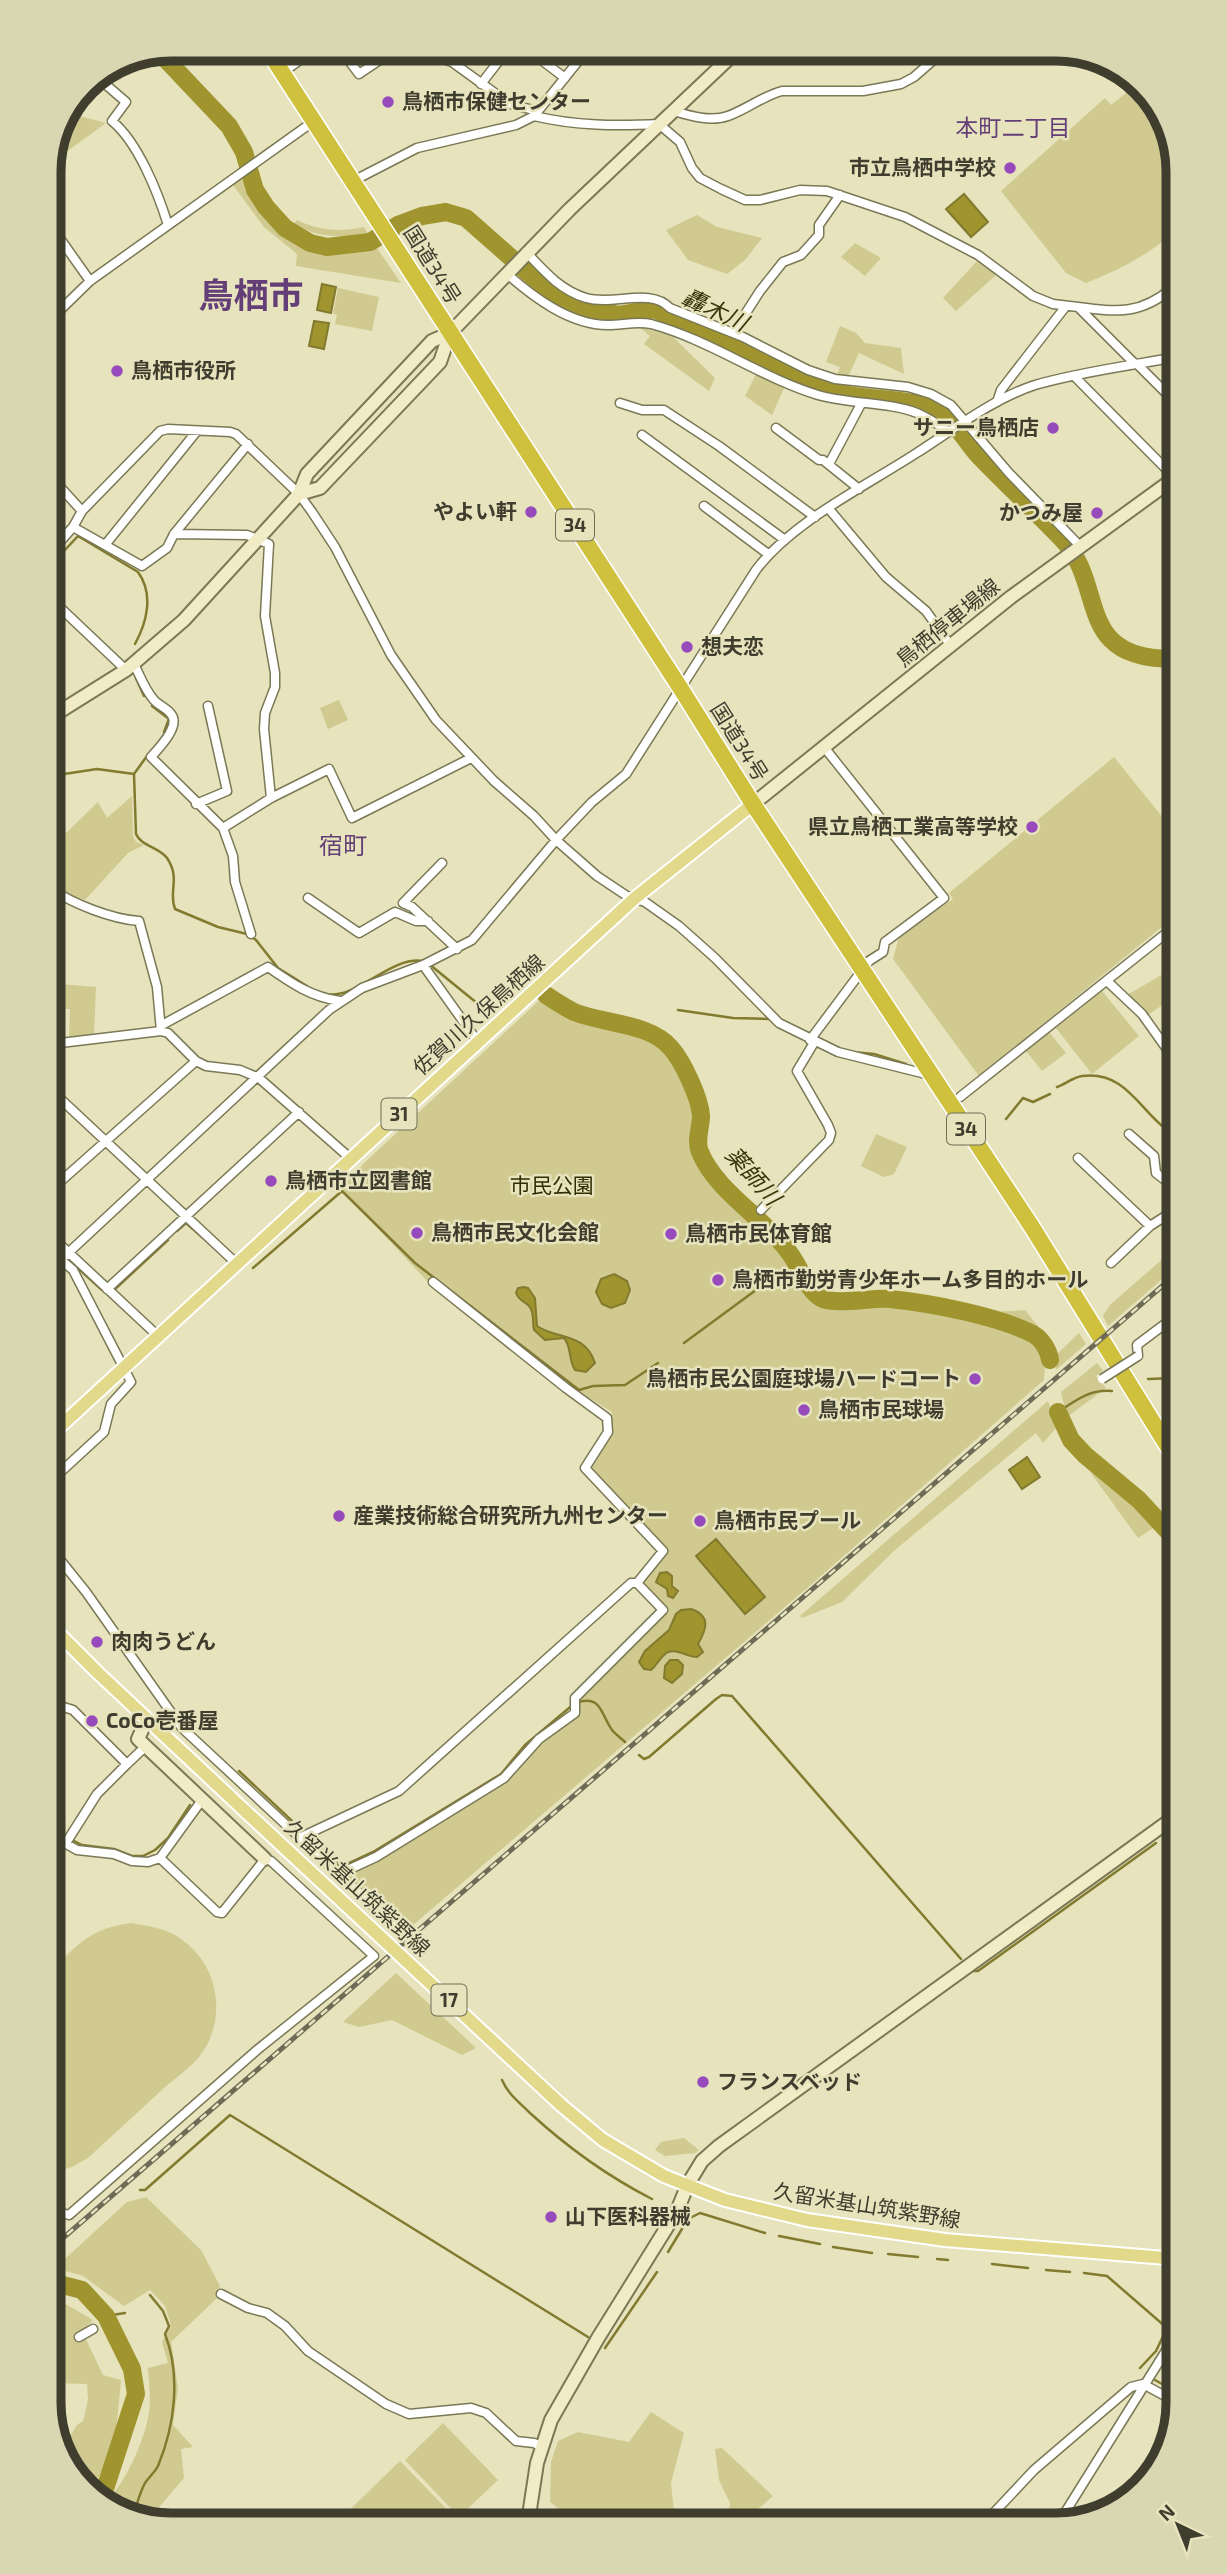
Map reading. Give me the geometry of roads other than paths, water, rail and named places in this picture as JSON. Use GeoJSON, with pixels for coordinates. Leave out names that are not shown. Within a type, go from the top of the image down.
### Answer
{"type":"FeatureCollection","features":[{"type":"Feature","properties":{"kind":"highway","name":"国道34号"},"geometry":{"type":"LineString","coordinates":[[275,61],[681,689],[752,804],[1096,1326],[1166,1443]]}},
{"type":"Feature","properties":{"kind":"main road","name":"佐賀川久保鳥栖線"},"geometry":{"type":"LineString","coordinates":[[61,1426],[635,898],[752,804]]}},
{"type":"Feature","properties":{"kind":"main road","name":"久留米基山筑紫野線"},"geometry":{"type":"LineString","coordinates":[[61,1636],[244,1810],[572,2114],[603,2140],[664,2176],[725,2200],[821,2222],[945,2240],[1166,2258]]}},
{"type":"Feature","properties":{"kind":"street"},"geometry":{"type":"LineString","coordinates":[[279,68],[286,61]]}},
{"type":"Feature","properties":{"kind":"street"},"geometry":{"type":"LineString","coordinates":[[279,68],[292,61]]}},
{"type":"Feature","properties":{"kind":"street"},"geometry":{"type":"LineString","coordinates":[[349,61],[359,74],[378,61]]}},
{"type":"Feature","properties":{"kind":"street"},"geometry":{"type":"LineString","coordinates":[[449,61],[510,104],[561,122],[604,126],[659,124],[680,142],[692,168],[700,178],[745,200],[760,200],[800,190],[827,191],[905,216],[978,255],[1033,296],[1066,306],[1129,310],[1154,303],[1166,293]]}},
{"type":"Feature","properties":{"kind":"street"},"geometry":{"type":"LineString","coordinates":[[481,84],[499,61]]}},
{"type":"Feature","properties":{"kind":"street"},"geometry":{"type":"LineString","coordinates":[[543,61],[565,78]]}},
{"type":"Feature","properties":{"kind":"street"},"geometry":{"type":"LineString","coordinates":[[351,181],[417,148],[516,125],[536,114],[578,61]]}},
{"type":"Feature","properties":{"kind":"street"},"geometry":{"type":"LineString","coordinates":[[61,711],[130,667],[184,620],[299,494],[307,474],[432,341],[450,333],[524,254],[726,61]]}},
{"type":"Feature","properties":{"kind":"street"},"geometry":{"type":"LineString","coordinates":[[674,111],[692,116],[727,117],[782,90],[863,91],[882,88],[901,84],[932,61]]}},
{"type":"Feature","properties":{"kind":"street"},"geometry":{"type":"LineString","coordinates":[[105,84],[126,102],[112,121],[121,128],[135,150],[162,205],[168,225]]}},
{"type":"Feature","properties":{"kind":"street"},"geometry":{"type":"LineString","coordinates":[[61,309],[90,281],[314,121]]}},
{"type":"Feature","properties":{"kind":"street"},"geometry":{"type":"LineString","coordinates":[[733,333],[760,291],[783,262],[802,255],[819,235],[819,225],[840,195]]}},
{"type":"Feature","properties":{"kind":"street"},"geometry":{"type":"LineString","coordinates":[[61,240],[90,281]]}},
{"type":"Feature","properties":{"kind":"street"},"geometry":{"type":"LineString","coordinates":[[524,254],[558,285],[584,298],[616,301],[650,297],[664,302],[670,308],[733,333],[808,370],[835,379],[908,387],[931,394],[951,405],[1009,473],[1080,546]]}},
{"type":"Feature","properties":{"kind":"street"},"geometry":{"type":"LineString","coordinates":[[507,272],[535,297],[563,313],[593,324],[649,324],[714,348],[783,382],[819,396],[915,412],[950,432]]}},
{"type":"Feature","properties":{"kind":"street"},"geometry":{"type":"LineString","coordinates":[[997,402],[1001,390],[1066,306]]}},
{"type":"Feature","properties":{"kind":"street"},"geometry":{"type":"LineString","coordinates":[[1078,307],[1166,393]]}},
{"type":"Feature","properties":{"kind":"street"},"geometry":{"type":"LineString","coordinates":[[299,494],[320,488],[440,362],[450,333]]}},
{"type":"Feature","properties":{"kind":"street"},"geometry":{"type":"LineString","coordinates":[[61,1472],[104,1432],[111,1404],[131,1382],[73,1270],[62,1261],[340,1001],[362,988],[423,965],[472,940],[592,802],[626,774],[768,554],[785,540],[815,517],[997,402],[1035,385],[1166,359]]}},
{"type":"Feature","properties":{"kind":"street"},"geometry":{"type":"LineString","coordinates":[[1074,376],[1166,480]]}},
{"type":"Feature","properties":{"kind":"street"},"geometry":{"type":"LineString","coordinates":[[620,403],[642,410],[664,410],[719,446],[815,517]]}},
{"type":"Feature","properties":{"kind":"street"},"geometry":{"type":"LineString","coordinates":[[829,464],[861,404]]}},
{"type":"Feature","properties":{"kind":"street"},"geometry":{"type":"LineString","coordinates":[[776,428],[819,460],[824,460],[859,489]]}},
{"type":"Feature","properties":{"kind":"street"},"geometry":{"type":"LineString","coordinates":[[61,541],[82,511],[155,435],[168,429],[230,432],[248,444],[299,494],[335,547],[391,656],[436,720],[556,841],[597,876],[645,902],[679,926],[779,1023],[849,1056],[869,1058],[933,1076]]}},
{"type":"Feature","properties":{"kind":"street"},"geometry":{"type":"LineString","coordinates":[[105,545],[197,430]]}},
{"type":"Feature","properties":{"kind":"street"},"geometry":{"type":"LineString","coordinates":[[642,435],[785,540]]}},
{"type":"Feature","properties":{"kind":"street"},"geometry":{"type":"LineString","coordinates":[[73,527],[142,566],[167,548],[174,534],[248,444]]}},
{"type":"Feature","properties":{"kind":"street","name":"鳥栖停車場線"},"geometry":{"type":"LineString","coordinates":[[752,804],[1080,546],[1166,487]]}},
{"type":"Feature","properties":{"kind":"street"},"geometry":{"type":"LineString","coordinates":[[61,488],[82,511]]}},
{"type":"Feature","properties":{"kind":"street"},"geometry":{"type":"LineString","coordinates":[[704,506],[768,554]]}},
{"type":"Feature","properties":{"kind":"street"},"geometry":{"type":"LineString","coordinates":[[829,509],[886,577],[926,611],[951,646]]}},
{"type":"Feature","properties":{"kind":"street"},"geometry":{"type":"LineString","coordinates":[[174,534],[247,535],[269,544],[265,616],[275,687],[264,721],[271,798]]}},
{"type":"Feature","properties":{"kind":"street"},"geometry":{"type":"LineString","coordinates":[[61,607],[130,667],[156,702],[171,712],[174,720],[172,729],[151,757],[223,828],[233,856],[235,882],[250,934]]}},
{"type":"Feature","properties":{"kind":"street"},"geometry":{"type":"LineString","coordinates":[[196,804],[227,791],[208,706]]}},
{"type":"Feature","properties":{"kind":"street"},"geometry":{"type":"LineString","coordinates":[[761,1210],[829,1140],[831,1133],[828,1125],[797,1071],[812,1040],[869,961],[883,952],[885,942],[944,898],[824,747]]}},
{"type":"Feature","properties":{"kind":"street"},"geometry":{"type":"LineString","coordinates":[[223,828],[271,798],[329,769],[352,818],[471,758]]}},
{"type":"Feature","properties":{"kind":"street"},"geometry":{"type":"LineString","coordinates":[[442,863],[403,904],[412,907],[457,949]]}},
{"type":"Feature","properties":{"kind":"street"},"geometry":{"type":"LineString","coordinates":[[61,893],[106,914],[139,921],[156,987],[161,1028],[196,1061],[206,1066],[240,1070],[259,1078],[350,1158]]}},
{"type":"Feature","properties":{"kind":"street"},"geometry":{"type":"LineString","coordinates":[[308,898],[359,933],[395,912],[416,921],[428,921]]}},
{"type":"Feature","properties":{"kind":"street"},"geometry":{"type":"LineString","coordinates":[[960,1097],[1166,934]]}},
{"type":"Feature","properties":{"kind":"street"},"geometry":{"type":"LineString","coordinates":[[423,965],[478,1042]]}},
{"type":"Feature","properties":{"kind":"street"},"geometry":{"type":"LineString","coordinates":[[61,1043],[161,1028],[268,967],[319,999],[340,1001]]}},
{"type":"Feature","properties":{"kind":"street"},"geometry":{"type":"LineString","coordinates":[[1107,981],[1142,1014],[1166,1048]]}},
{"type":"Feature","properties":{"kind":"street"},"geometry":{"type":"LineString","coordinates":[[61,1181],[196,1061]]}},
{"type":"Feature","properties":{"kind":"street"},"geometry":{"type":"LineString","coordinates":[[61,1099],[236,1263]]}},
{"type":"Feature","properties":{"kind":"street"},"geometry":{"type":"LineString","coordinates":[[107,1289],[299,1112]]}},
{"type":"Feature","properties":{"kind":"street"},"geometry":{"type":"LineString","coordinates":[[1129,1134],[1154,1156],[1156,1173],[1166,1181]]}},
{"type":"Feature","properties":{"kind":"street"},"geometry":{"type":"LineString","coordinates":[[1078,1158],[1150,1226]]}},
{"type":"Feature","properties":{"kind":"street"},"geometry":{"type":"LineString","coordinates":[[1111,1263],[1150,1226],[1166,1215]]}},
{"type":"Feature","properties":{"kind":"street"},"geometry":{"type":"LineString","coordinates":[[61,1245],[158,1336]]}},
{"type":"Feature","properties":{"kind":"street"},"geometry":{"type":"LineString","coordinates":[[433,1282],[607,1418],[608,1432],[585,1468],[663,1551],[637,1583]]}},
{"type":"Feature","properties":{"kind":"street"},"geometry":{"type":"LineString","coordinates":[[1102,1379],[1138,1356],[1137,1345],[1166,1323]]}},
{"type":"Feature","properties":{"kind":"street"},"geometry":{"type":"LineString","coordinates":[[61,1561],[182,1728],[401,1932]]}},
{"type":"Feature","properties":{"kind":"street"},"geometry":{"type":"LineString","coordinates":[[299,1838],[398,1791],[631,1583],[637,1583],[663,1610],[575,1698],[575,1713],[539,1739],[504,1778],[376,1857],[339,1874]]}},
{"type":"Feature","properties":{"kind":"street"},"geometry":{"type":"LineString","coordinates":[[61,1706],[73,1710],[127,1764]]}},
{"type":"Feature","properties":{"kind":"street"},"geometry":{"type":"LineString","coordinates":[[61,2213],[69,2215],[257,2050],[373,1956],[145,1747],[138,1739],[147,1719]]}},
{"type":"Feature","properties":{"kind":"street"},"geometry":{"type":"LineString","coordinates":[[163,1733],[177,1720]]}},
{"type":"Feature","properties":{"kind":"street"},"geometry":{"type":"LineString","coordinates":[[68,1840],[97,1794],[145,1747]]}},
{"type":"Feature","properties":{"kind":"street"},"geometry":{"type":"LineString","coordinates":[[61,1838],[68,1840],[77,1850],[114,1854],[141,1862],[160,1858],[202,1800]]}},
{"type":"Feature","properties":{"kind":"street"},"geometry":{"type":"LineString","coordinates":[[529,2513],[537,2463],[551,2420],[598,2338],[665,2231],[702,2161],[719,2146],[1166,1823]]}},
{"type":"Feature","properties":{"kind":"street"},"geometry":{"type":"LineString","coordinates":[[160,1858],[217,1912],[222,1913],[265,1859]]}},
{"type":"Feature","properties":{"kind":"street"},"geometry":{"type":"LineString","coordinates":[[220,2294],[248,2308],[267,2313],[285,2326],[308,2351],[386,2404],[409,2414],[471,2408],[486,2413],[516,2441],[542,2447]]}},
{"type":"Feature","properties":{"kind":"street"},"geometry":{"type":"LineString","coordinates":[[79,2336],[93,2329]]}},
{"type":"Feature","properties":{"kind":"street"},"geometry":{"type":"LineString","coordinates":[[1065,2512],[1166,2350]]}},
{"type":"Feature","properties":{"kind":"street"},"geometry":{"type":"LineString","coordinates":[[994,2513],[1034,2470],[1131,2387],[1143,2384],[1166,2396]]}},
{"type":"Feature","properties":{"kind":"waterway","name":"轟木川"},"geometry":{"type":"LineString","coordinates":[[168,61],[229,126],[244,152],[255,190],[266,207],[285,228],[310,243],[327,247],[370,242],[398,225],[422,216],[446,212],[466,218],[549,291],[577,306],[619,315],[655,309],[832,391],[918,404],[943,415],[978,455],[1061,538],[1075,557],[1106,633],[1120,647],[1141,656],[1166,658]]}},
{"type":"Feature","properties":{"kind":"waterway"},"geometry":{"type":"LineString","coordinates":[[61,554],[78,536],[138,572],[146,589],[147,608],[143,627],[135,644]]}},
{"type":"Feature","properties":{"kind":"waterway"},"geometry":{"type":"LineString","coordinates":[[136,678],[144,696]]}},
{"type":"Feature","properties":{"kind":"waterway"},"geometry":{"type":"LineString","coordinates":[[152,706],[169,719],[164,732]]}},
{"type":"Feature","properties":{"kind":"waterway"},"geometry":{"type":"LineString","coordinates":[[147,756],[134,774],[136,834],[142,841],[164,854],[171,865],[175,909],[218,927],[247,934],[256,940],[278,968],[307,986]]}},
{"type":"Feature","properties":{"kind":"waterway"},"geometry":{"type":"LineString","coordinates":[[61,774],[97,769],[134,774]]}},
{"type":"Feature","properties":{"kind":"waterway"},"geometry":{"type":"LineString","coordinates":[[326,994],[350,991],[398,965],[423,961]]}},
{"type":"Feature","properties":{"kind":"waterway"},"geometry":{"type":"LineString","coordinates":[[429,964],[483,1008],[493,1006]]}},
{"type":"Feature","properties":{"kind":"waterway","name":"薬師川"},"geometry":{"type":"LineString","coordinates":[[546,995],[574,1012],[651,1034],[671,1048],[686,1071],[698,1100],[701,1116],[699,1148],[707,1166],[728,1191],[778,1239],[792,1256],[811,1289],[821,1298],[836,1301],[890,1299],[983,1316],[1033,1334],[1044,1346],[1050,1360]]}},
{"type":"Feature","properties":{"kind":"waterway"},"geometry":{"type":"LineString","coordinates":[[678,1010],[733,1018],[770,1019]]}},
{"type":"Feature","properties":{"kind":"waterway"},"geometry":{"type":"LineString","coordinates":[[827,1042],[843,1050]]}},
{"type":"Feature","properties":{"kind":"waterway"},"geometry":{"type":"LineString","coordinates":[[853,1052],[874,1054],[906,1064]]}},
{"type":"Feature","properties":{"kind":"waterway"},"geometry":{"type":"LineString","coordinates":[[1057,1087],[1082,1076],[1098,1076],[1111,1080],[1123,1087],[1166,1129]]}},
{"type":"Feature","properties":{"kind":"waterway"},"geometry":{"type":"LineString","coordinates":[[1006,1119],[1023,1098],[1033,1102],[1050,1094]]}},
{"type":"Feature","properties":{"kind":"waterway"},"geometry":{"type":"LineString","coordinates":[[253,1268],[342,1191],[415,1263],[579,1390],[593,1386],[625,1385],[658,1363]]}},
{"type":"Feature","properties":{"kind":"waterway"},"geometry":{"type":"LineString","coordinates":[[177,1231],[186,1223],[209,1243]]}},
{"type":"Feature","properties":{"kind":"waterway"},"geometry":{"type":"LineString","coordinates":[[114,1290],[168,1240]]}},
{"type":"Feature","properties":{"kind":"waterway"},"geometry":{"type":"LineString","coordinates":[[70,1261],[102,1290]]}},
{"type":"Feature","properties":{"kind":"waterway"},"geometry":{"type":"LineString","coordinates":[[684,1343],[760,1287],[769,1284],[810,1285]]}},
{"type":"Feature","properties":{"kind":"waterway"},"geometry":{"type":"LineString","coordinates":[[1148,1379],[1166,1378]]}},
{"type":"Feature","properties":{"kind":"waterway"},"geometry":{"type":"LineString","coordinates":[[1058,1412],[1090,1394],[1112,1391]]}},
{"type":"Feature","properties":{"kind":"waterway","name":"薬師川"},"geometry":{"type":"LineString","coordinates":[[1058,1412],[1071,1440],[1139,1500],[1166,1529]]}},
{"type":"Feature","properties":{"kind":"waterway"},"geometry":{"type":"LineString","coordinates":[[639,1755],[644,1759],[649,1757],[716,1699],[722,1695],[732,1696],[961,1959]]}},
{"type":"Feature","properties":{"kind":"waterway"},"geometry":{"type":"LineString","coordinates":[[239,1771],[341,1867],[373,1852],[501,1774],[525,1745],[575,1703],[595,1703],[612,1730],[625,1742]]}},
{"type":"Feature","properties":{"kind":"waterway"},"geometry":{"type":"LineString","coordinates":[[61,1834],[82,1845],[143,1856],[155,1850],[168,1838],[190,1805]]}},
{"type":"Feature","properties":{"kind":"waterway"},"geometry":{"type":"LineString","coordinates":[[972,1971],[978,1971],[1156,1843]]}},
{"type":"Feature","properties":{"kind":"waterway"},"geometry":{"type":"LineString","coordinates":[[502,2080],[514,2098],[558,2138],[603,2171],[652,2199]]}},
{"type":"Feature","properties":{"kind":"waterway"},"geometry":{"type":"LineString","coordinates":[[140,2190],[145,2190],[230,2115],[588,2337]]}},
{"type":"Feature","properties":{"kind":"waterway"},"geometry":{"type":"LineString","coordinates":[[668,2252],[688,2219],[700,2213],[765,2233]]}},
{"type":"Feature","properties":{"kind":"waterway"},"geometry":{"type":"LineString","coordinates":[[779,2236],[820,2244]]}},
{"type":"Feature","properties":{"kind":"waterway"},"geometry":{"type":"LineString","coordinates":[[833,2247],[872,2253]]}},
{"type":"Feature","properties":{"kind":"waterway"},"geometry":{"type":"LineString","coordinates":[[888,2254],[918,2257]]}},
{"type":"Feature","properties":{"kind":"waterway"},"geometry":{"type":"LineString","coordinates":[[937,2259],[948,2260]]}},
{"type":"Feature","properties":{"kind":"waterway"},"geometry":{"type":"LineString","coordinates":[[992,2264],[1028,2268]]}},
{"type":"Feature","properties":{"kind":"waterway"},"geometry":{"type":"LineString","coordinates":[[1046,2270],[1070,2272]]}},
{"type":"Feature","properties":{"kind":"waterway"},"geometry":{"type":"LineString","coordinates":[[605,2348],[657,2272]]}},
{"type":"Feature","properties":{"kind":"waterway"},"geometry":{"type":"LineString","coordinates":[[1084,2273],[1107,2276],[1166,2327]]}},
{"type":"Feature","properties":{"kind":"waterway"},"geometry":{"type":"LineString","coordinates":[[61,2285],[82,2290],[106,2316],[132,2369],[136,2394],[105,2490]]}},
{"type":"Feature","properties":{"kind":"waterway"},"geometry":{"type":"LineString","coordinates":[[136,2507],[143,2487],[158,2466],[164,2450],[174,2400],[173,2366],[165,2334],[169,2326],[163,2311],[150,2295]]}},
{"type":"Feature","properties":{"kind":"waterway"},"geometry":{"type":"LineString","coordinates":[[106,2316],[125,2313]]}},
{"type":"Feature","properties":{"kind":"waterway"},"geometry":{"type":"LineString","coordinates":[[1140,2368],[1156,2351],[1166,2330]]}},
{"type":"Feature","properties":{"kind":"waterway"},"geometry":{"type":"LineString","coordinates":[[1155,2380],[1166,2386]]}},
{"type":"Feature","properties":{"kind":"railway"},"geometry":{"type":"LineString","coordinates":[[61,2240],[1166,1283]]}},
{"type":"Feature","properties":{"kind":"place","name":"鳥栖市保健センター"},"geometry":{"type":"Point","coordinates":[388,102]}},
{"type":"Feature","properties":{"kind":"place","name":"市立鳥栖中学校"},"geometry":{"type":"Point","coordinates":[1010,168]}},
{"type":"Feature","properties":{"kind":"place","name":"鳥栖市役所"},"geometry":{"type":"Point","coordinates":[117,371]}},
{"type":"Feature","properties":{"kind":"place","name":"サニー鳥栖店"},"geometry":{"type":"Point","coordinates":[1053,428]}},
{"type":"Feature","properties":{"kind":"place","name":"やよい軒"},"geometry":{"type":"Point","coordinates":[531,512]}},
{"type":"Feature","properties":{"kind":"place","name":"かつみ屋"},"geometry":{"type":"Point","coordinates":[1097,513]}},
{"type":"Feature","properties":{"kind":"place","name":"想夫恋"},"geometry":{"type":"Point","coordinates":[687,647]}},
{"type":"Feature","properties":{"kind":"place","name":"県立鳥栖工業高等学校"},"geometry":{"type":"Point","coordinates":[1032,827]}},
{"type":"Feature","properties":{"kind":"place","name":"鳥栖市立図書館"},"geometry":{"type":"Point","coordinates":[271,1181]}},
{"type":"Feature","properties":{"kind":"place","name":"鳥栖市民文化会館"},"geometry":{"type":"Point","coordinates":[417,1233]}},
{"type":"Feature","properties":{"kind":"place","name":"鳥栖市民体育館"},"geometry":{"type":"Point","coordinates":[671,1234]}},
{"type":"Feature","properties":{"kind":"place","name":"鳥栖市勤労青少年ホーム多目的ホール"},"geometry":{"type":"Point","coordinates":[718,1280]}},
{"type":"Feature","properties":{"kind":"place","name":"鳥栖市民公園庭球場ハードコート"},"geometry":{"type":"Point","coordinates":[975,1379]}},
{"type":"Feature","properties":{"kind":"place","name":"鳥栖市民球場"},"geometry":{"type":"Point","coordinates":[804,1410]}},
{"type":"Feature","properties":{"kind":"place","name":"産業技術総合研究所九州センター"},"geometry":{"type":"Point","coordinates":[339,1516]}},
{"type":"Feature","properties":{"kind":"place","name":"鳥栖市民プール"},"geometry":{"type":"Point","coordinates":[700,1521]}},
{"type":"Feature","properties":{"kind":"place","name":"肉肉うどん"},"geometry":{"type":"Point","coordinates":[97,1642]}},
{"type":"Feature","properties":{"kind":"place","name":"CoCo壱番屋"},"geometry":{"type":"Point","coordinates":[92,1721]}},
{"type":"Feature","properties":{"kind":"place","name":"フランスベッド"},"geometry":{"type":"Point","coordinates":[703,2082]}},
{"type":"Feature","properties":{"kind":"place","name":"山下医科器械"},"geometry":{"type":"Point","coordinates":[551,2217]}},
{"type":"Feature","properties":{"kind":"district","name":"本町二丁目"},"geometry":{"type":"Point","coordinates":[1013,128]}},
{"type":"Feature","properties":{"kind":"district","name":"鳥栖市"},"geometry":{"type":"Point","coordinates":[251,296]}},
{"type":"Feature","properties":{"kind":"district","name":"宿町"},"geometry":{"type":"Point","coordinates":[343,846]}},
{"type":"Feature","properties":{"kind":"park label","name":"市民公園"},"geometry":{"type":"Point","coordinates":[552,1186]}}]}
